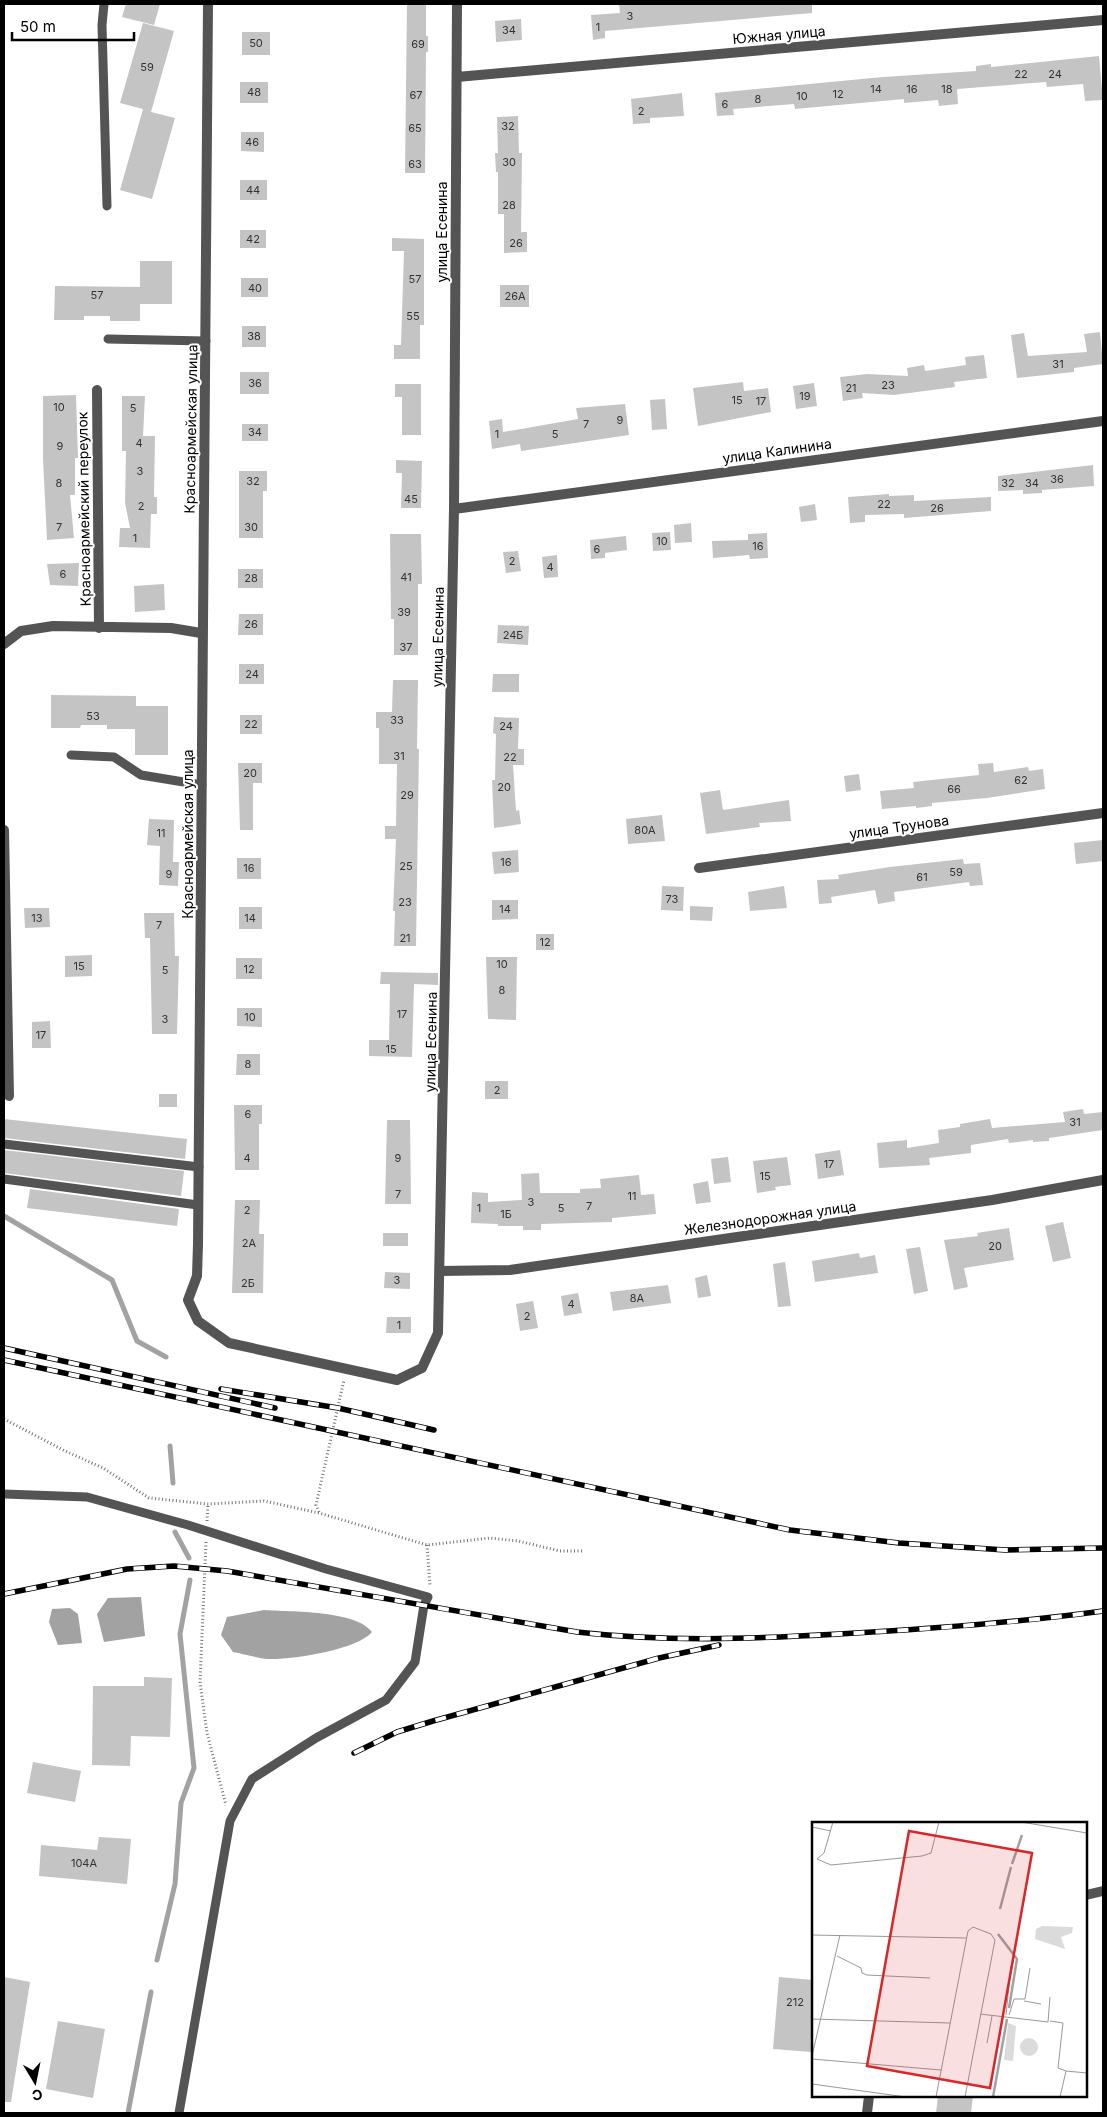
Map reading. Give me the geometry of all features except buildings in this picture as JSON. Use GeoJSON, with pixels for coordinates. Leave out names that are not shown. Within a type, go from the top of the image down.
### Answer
{"type":"FeatureCollection","features":[{"type":"Feature","properties":{"kind":"street","name":"Красноармейская улица"},"geometry":{"type":"LineString","coordinates":[[208,4],[206,341],[201,633],[202,785],[199,1167],[197,1276],[188,1300],[198,1321],[230,1343],[397,1380],[422,1368],[438,1333],[440,1271]]}},
{"type":"Feature","properties":{"kind":"street","name":"улица Есенина"},"geometry":{"type":"LineString","coordinates":[[440,1271],[454,509],[457,4]]}},
{"type":"Feature","properties":{"kind":"street","name":"Южная улица"},"geometry":{"type":"LineString","coordinates":[[457,77],[1103,20]]}},
{"type":"Feature","properties":{"kind":"street","name":"Красноармейский переулок"},"geometry":{"type":"LineString","coordinates":[[97,390],[99,628]]}},
{"type":"Feature","properties":{"kind":"street","name":"улица Калинина"},"geometry":{"type":"LineString","coordinates":[[454,509],[1103,421]]}},
{"type":"Feature","properties":{"kind":"street"},"geometry":{"type":"LineString","coordinates":[[4,644],[21,631],[53,626],[171,628],[201,633]]}},
{"type":"Feature","properties":{"kind":"street","name":"улица Трунова"},"geometry":{"type":"LineString","coordinates":[[699,868],[1103,812]]}},
{"type":"Feature","properties":{"kind":"street"},"geometry":{"type":"LineString","coordinates":[[4,830],[9,1096]]}},
{"type":"Feature","properties":{"kind":"street","name":"Железнодорожная улица"},"geometry":{"type":"LineString","coordinates":[[440,1271],[510,1270],[992,1200],[1103,1180]]}},
{"type":"Feature","properties":{"kind":"street"},"geometry":{"type":"LineString","coordinates":[[1087,1895],[1103,1891]]}},
{"type":"Feature","properties":{"kind":"street"},"geometry":{"type":"LineString","coordinates":[[868,2113],[869,2097]]}},
{"type":"Feature","properties":{"kind":"lane"},"geometry":{"type":"LineString","coordinates":[[104,4],[102,25],[107,206]]}},
{"type":"Feature","properties":{"kind":"lane"},"geometry":{"type":"LineString","coordinates":[[108,339],[206,341]]}},
{"type":"Feature","properties":{"kind":"lane"},"geometry":{"type":"LineString","coordinates":[[71,755],[114,757],[141,775],[202,785]]}},
{"type":"Feature","properties":{"kind":"lane"},"geometry":{"type":"LineString","coordinates":[[4,1144],[199,1167]]}},
{"type":"Feature","properties":{"kind":"lane"},"geometry":{"type":"LineString","coordinates":[[4,1179],[198,1205]]}},
{"type":"Feature","properties":{"kind":"lane"},"geometry":{"type":"LineString","coordinates":[[4,1494],[87,1497],[207,1531],[326,1569],[428,1597],[424,1605],[415,1662],[386,1700],[316,1738],[252,1779],[230,1821],[179,2113]]}},
{"type":"Feature","properties":{"kind":"path"},"geometry":{"type":"LineString","coordinates":[[319,1513],[316,1505],[347,1369]]}},
{"type":"Feature","properties":{"kind":"path"},"geometry":{"type":"LineString","coordinates":[[4,1419],[63,1450],[103,1468],[149,1498],[208,1504],[264,1501],[319,1513],[427,1545],[490,1538],[518,1541],[560,1551],[584,1552]]}},
{"type":"Feature","properties":{"kind":"path"},"geometry":{"type":"LineString","coordinates":[[208,1504],[200,1682],[207,1733],[230,1821]]}},
{"type":"Feature","properties":{"kind":"path"},"geometry":{"type":"LineString","coordinates":[[427,1545],[431,1580],[428,1597]]}},
{"type":"Feature","properties":{"kind":"shaded area"},"geometry":{"type":"Polygon","coordinates":[[[141,1597],[145,1636],[104,1642],[97,1614],[108,1598],[141,1597]]]}},
{"type":"Feature","properties":{"kind":"shaded area"},"geometry":{"type":"Polygon","coordinates":[[[70,1608],[78,1614],[82,1643],[58,1645],[49,1622],[52,1609],[70,1608]]]}},
{"type":"Feature","properties":{"kind":"shaded area"},"geometry":{"type":"Polygon","coordinates":[[[264,1610],[338,1616],[364,1625],[372,1632],[353,1644],[307,1656],[268,1659],[233,1652],[221,1635],[227,1617],[264,1610]]]}},
{"type":"Feature","properties":{"kind":"waterway"},"geometry":{"type":"LineString","coordinates":[[4,1216],[112,1280],[137,1341],[166,1357]]}},
{"type":"Feature","properties":{"kind":"waterway"},"geometry":{"type":"LineString","coordinates":[[170,1446],[173,1483]]}},
{"type":"Feature","properties":{"kind":"waterway"},"geometry":{"type":"LineString","coordinates":[[175,1532],[189,1558]]}},
{"type":"Feature","properties":{"kind":"waterway"},"geometry":{"type":"LineString","coordinates":[[157,1960],[175,1884],[181,1803],[194,1768],[180,1634],[190,1580]]}},
{"type":"Feature","properties":{"kind":"waterway"},"geometry":{"type":"LineString","coordinates":[[128,2113],[151,1992]]}},
{"type":"Feature","properties":{"kind":"railway"},"geometry":{"type":"LineString","coordinates":[[4,1348],[275,1408]]}},
{"type":"Feature","properties":{"kind":"railway"},"geometry":{"type":"LineString","coordinates":[[4,1360],[790,1530],[899,1543],[1005,1550],[1103,1548]]}},
{"type":"Feature","properties":{"kind":"railway"},"geometry":{"type":"LineString","coordinates":[[221,1389],[338,1408],[434,1430]]}},
{"type":"Feature","properties":{"kind":"railway"},"geometry":{"type":"LineString","coordinates":[[4,1594],[127,1569],[174,1566],[227,1571],[577,1632],[642,1637],[708,1639],[905,1630],[1103,1611]]}},
{"type":"Feature","properties":{"kind":"railway"},"geometry":{"type":"LineString","coordinates":[[354,1753],[397,1732],[433,1721],[659,1658],[719,1645]]}}]}
